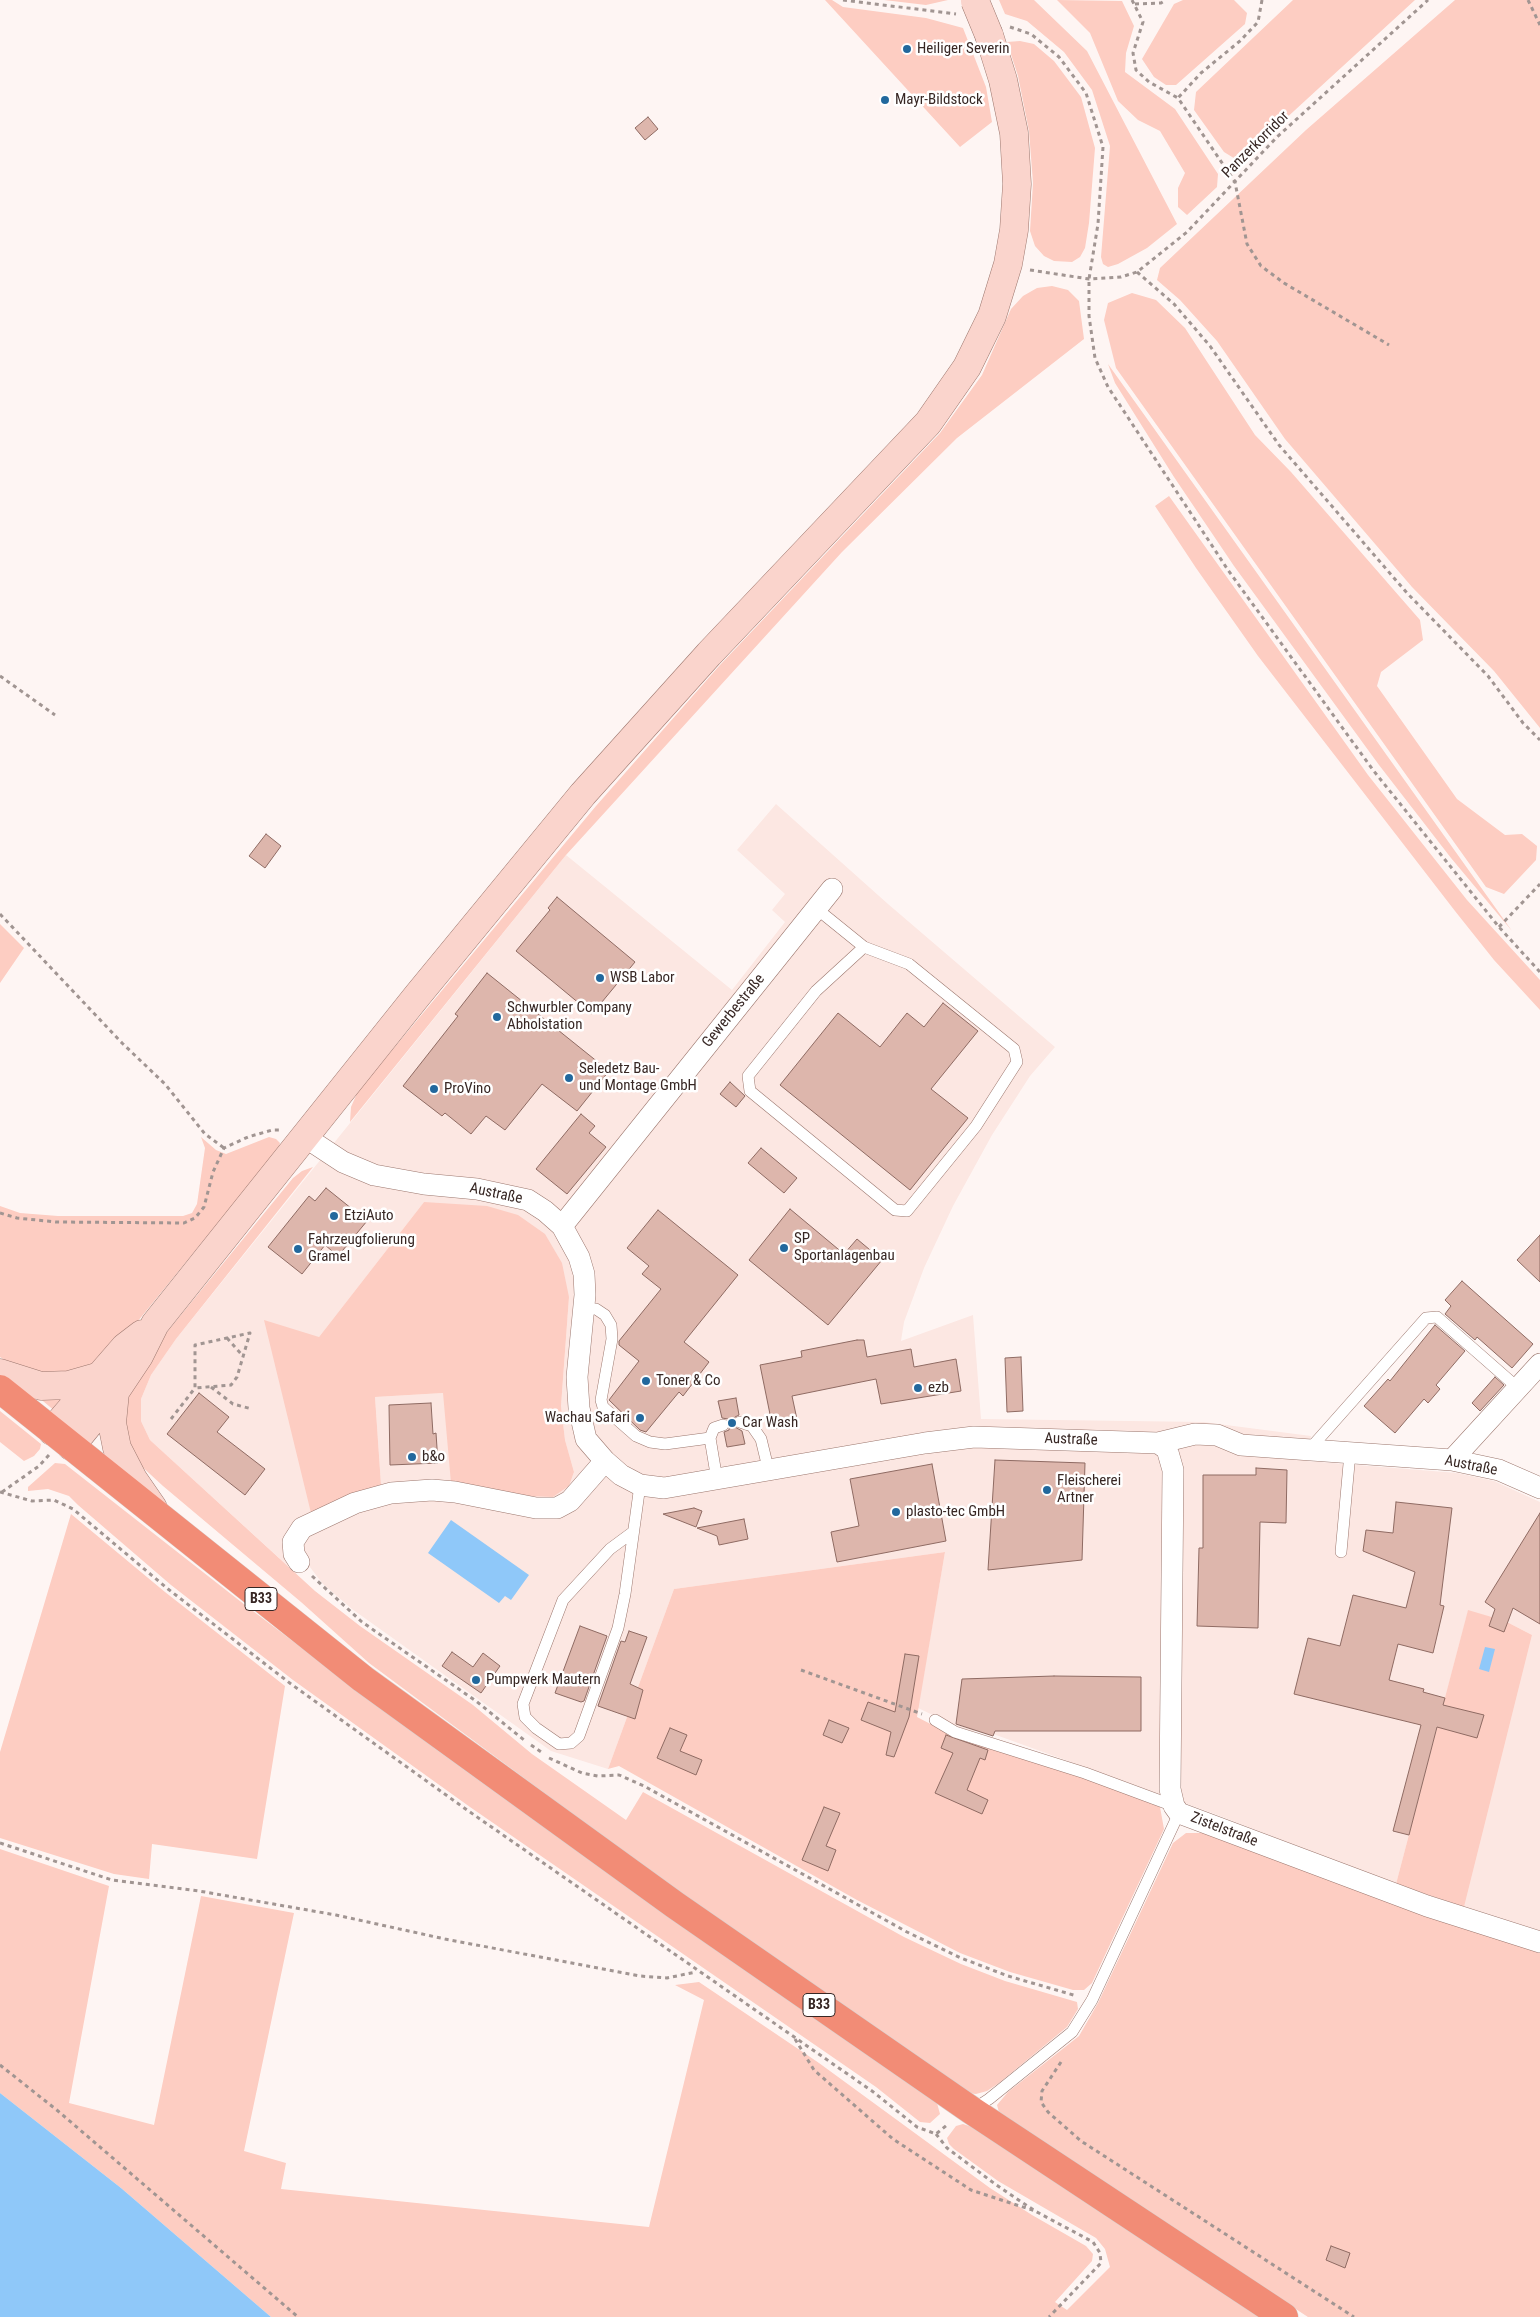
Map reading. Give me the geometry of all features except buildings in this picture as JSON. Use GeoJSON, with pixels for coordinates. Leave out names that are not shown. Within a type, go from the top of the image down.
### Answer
{"type":"FeatureCollection","features":[{"type":"Feature","properties":{"kind":"highway","name":"B33"},"geometry":{"type":"LineString","coordinates":[[0,1389],[355,1672],[675,1905],[970,2110],[1284,2317]]}},
{"type":"Feature","properties":{"kind":"main road"},"geometry":{"type":"LineString","coordinates":[[61,1439],[106,1385],[125,1346],[155,1324],[417,996],[583,794],[709,654],[928,423],[967,367],[992,316],[1008,264],[1014,230],[1017,184],[1014,133],[996,30],[971,5]]}},
{"type":"Feature","properties":{"kind":"main road"},"geometry":{"type":"LineString","coordinates":[[0,1373],[41,1386],[106,1385]]}},
{"type":"Feature","properties":{"kind":"main road","name":"B33"},"geometry":{"type":"LineString","coordinates":[[106,1385],[117,1448],[133,1479],[160,1518]]}},
{"type":"Feature","properties":{"kind":"street","name":"Gewerbestraße"},"geometry":{"type":"LineString","coordinates":[[562,1226],[832,889]]}},
{"type":"Feature","properties":{"kind":"street","name":"Austraße"},"geometry":{"type":"LineString","coordinates":[[305,1137],[343,1162],[374,1175],[424,1184],[477,1189],[528,1200],[562,1226],[579,1257],[584,1274],[584,1309],[577,1377],[579,1408],[586,1439],[604,1461],[621,1475],[640,1485],[664,1488],[769,1472],[924,1443],[974,1437],[1158,1443],[1195,1434],[1217,1435],[1241,1445],[1452,1460],[1499,1470],[1540,1488]]}},
{"type":"Feature","properties":{"kind":"street"},"geometry":{"type":"LineString","coordinates":[[1452,1460],[1540,1364]]}},
{"type":"Feature","properties":{"kind":"street","name":"Zistelstraße"},"geometry":{"type":"LineString","coordinates":[[1158,1443],[1167,1448],[1173,1470],[1170,1789],[1177,1810],[1427,1906],[1540,1942]]}},
{"type":"Feature","properties":{"kind":"street"},"geometry":{"type":"LineString","coordinates":[[299,1562],[294,1554],[293,1542],[302,1528],[355,1504],[391,1493],[432,1490],[455,1492],[536,1508],[557,1508],[570,1501],[604,1461]]}},
{"type":"Feature","properties":{"kind":"lane"},"geometry":{"type":"LineString","coordinates":[[817,909],[864,947],[909,964],[1014,1049],[1017,1062],[976,1126],[907,1211],[896,1210],[750,1091],[748,1076],[754,1068],[816,991],[864,947]]}},
{"type":"Feature","properties":{"kind":"lane"},"geometry":{"type":"LineString","coordinates":[[584,1309],[596,1310],[605,1314],[611,1325],[612,1338],[601,1400],[603,1407],[636,1436],[650,1442],[665,1444],[710,1438]]}},
{"type":"Feature","properties":{"kind":"lane"},"geometry":{"type":"LineString","coordinates":[[1308,1451],[1426,1318],[1437,1317],[1518,1388]]}},
{"type":"Feature","properties":{"kind":"lane"},"geometry":{"type":"LineString","coordinates":[[740,1422],[752,1426],[761,1439],[769,1472]]}},
{"type":"Feature","properties":{"kind":"lane"},"geometry":{"type":"LineString","coordinates":[[717,1480],[710,1438],[714,1428],[723,1425]]}},
{"type":"Feature","properties":{"kind":"lane"},"geometry":{"type":"LineString","coordinates":[[1341,1552],[1350,1453]]}},
{"type":"Feature","properties":{"kind":"lane"},"geometry":{"type":"LineString","coordinates":[[633,1532],[610,1549],[563,1600],[523,1704],[525,1717],[536,1728],[558,1744],[571,1743],[579,1736],[618,1628],[633,1532],[640,1485]]}},
{"type":"Feature","properties":{"kind":"lane"},"geometry":{"type":"LineString","coordinates":[[935,1720],[955,1732],[1085,1773],[1177,1810],[1092,2000],[1072,2032],[989,2099],[970,2110]]}},
{"type":"Feature","properties":{"kind":"path"},"geometry":{"type":"LineString","coordinates":[[843,0],[971,5]]}},
{"type":"Feature","properties":{"kind":"path"},"geometry":{"type":"LineString","coordinates":[[1132,0],[1143,22],[1133,53],[1136,70],[1149,82],[1178,98],[1235,182],[1247,244],[1261,266],[1284,283],[1389,345]]}},
{"type":"Feature","properties":{"kind":"path"},"geometry":{"type":"LineString","coordinates":[[1135,4],[1161,3],[1166,0]]}},
{"type":"Feature","properties":{"kind":"path"},"geometry":{"type":"LineString","coordinates":[[1178,98],[1202,73],[1240,42],[1258,22],[1261,0]]}},
{"type":"Feature","properties":{"kind":"path","name":"Panzerkorridor"},"geometry":{"type":"LineString","coordinates":[[1008,264],[1025,269],[1089,279],[1121,277],[1137,272],[1187,232],[1277,137],[1428,0]]}},
{"type":"Feature","properties":{"kind":"path"},"geometry":{"type":"LineString","coordinates":[[1528,0],[1540,25]]}},
{"type":"Feature","properties":{"kind":"path"},"geometry":{"type":"LineString","coordinates":[[996,30],[1031,34],[1059,57],[1086,93],[1103,147],[1098,224],[1089,279],[1089,316],[1095,358],[1108,387],[1228,570],[1373,770],[1498,927],[1540,972]]}},
{"type":"Feature","properties":{"kind":"path"},"geometry":{"type":"LineString","coordinates":[[1137,272],[1174,304],[1210,346],[1279,445],[1407,593],[1488,676],[1523,723],[1540,740]]}},
{"type":"Feature","properties":{"kind":"path"},"geometry":{"type":"LineString","coordinates":[[0,676],[55,715]]}},
{"type":"Feature","properties":{"kind":"path"},"geometry":{"type":"LineString","coordinates":[[1498,927],[1540,884]]}},
{"type":"Feature","properties":{"kind":"path"},"geometry":{"type":"LineString","coordinates":[[0,914],[122,1043],[165,1084],[205,1134],[224,1148]]}},
{"type":"Feature","properties":{"kind":"path"},"geometry":{"type":"LineString","coordinates":[[0,1213],[17,1218],[56,1222],[184,1223],[196,1218],[204,1207],[213,1172],[224,1148],[248,1136],[272,1130],[288,1130],[305,1137]]}},
{"type":"Feature","properties":{"kind":"path"},"geometry":{"type":"LineString","coordinates":[[172,1418],[195,1388],[195,1344],[250,1333],[237,1377],[230,1385],[195,1388]]}},
{"type":"Feature","properties":{"kind":"path"},"geometry":{"type":"LineString","coordinates":[[227,1338],[243,1356]]}},
{"type":"Feature","properties":{"kind":"path"},"geometry":{"type":"LineString","coordinates":[[211,1387],[233,1404],[252,1409]]}},
{"type":"Feature","properties":{"kind":"path"},"geometry":{"type":"LineString","coordinates":[[1,1492],[39,1466]]}},
{"type":"Feature","properties":{"kind":"path"},"geometry":{"type":"LineString","coordinates":[[1,1492],[32,1501],[54,1500],[74,1509],[168,1589],[291,1684],[697,1971],[872,2091],[916,2127],[936,2134],[946,2148],[995,2184],[1035,2211],[1092,2242],[1100,2253],[1101,2263],[1049,2317]]}},
{"type":"Feature","properties":{"kind":"path"},"geometry":{"type":"LineString","coordinates":[[299,1562],[322,1586],[362,1622],[476,1702],[536,1750],[560,1765],[598,1776],[619,1775],[644,1786],[854,1904],[961,1958],[1008,1976],[1092,2000]]}},
{"type":"Feature","properties":{"kind":"path"},"geometry":{"type":"LineString","coordinates":[[801,1670],[935,1720]]}},
{"type":"Feature","properties":{"kind":"path"},"geometry":{"type":"LineString","coordinates":[[0,1843],[112,1880],[199,1891],[336,1915],[445,1939],[640,1976],[666,1978],[697,1971]]}},
{"type":"Feature","properties":{"kind":"path"},"geometry":{"type":"LineString","coordinates":[[1072,2032],[1064,2056],[1042,2092],[1041,2102],[1048,2112],[1081,2141],[1354,2317]]}},
{"type":"Feature","properties":{"kind":"path"},"geometry":{"type":"LineString","coordinates":[[793,2036],[814,2070],[893,2139],[972,2190],[1035,2211]]}},
{"type":"Feature","properties":{"kind":"path"},"geometry":{"type":"LineString","coordinates":[[0,2065],[66,2118],[298,2317]]}},
{"type":"Feature","properties":{"kind":"path"},"geometry":{"type":"LineString","coordinates":[[936,2134],[947,2125]]}},
{"type":"Feature","properties":{"kind":"shaded area"},"geometry":{"type":"Polygon","coordinates":[[[825,0],[832,0],[843,7],[926,18],[963,28],[986,87],[992,122],[960,147],[825,0]]]}},
{"type":"Feature","properties":{"kind":"shaded area"},"geometry":{"type":"Polygon","coordinates":[[[884,0],[948,0],[926,5],[884,0]]]}},
{"type":"Feature","properties":{"kind":"shaded area"},"geometry":{"type":"Polygon","coordinates":[[[999,0],[1034,0],[1087,51],[1177,224],[1147,248],[1118,264],[1108,267],[1103,264],[1101,257],[1110,146],[1092,90],[1064,52],[1027,21],[1005,14],[999,0]]]}},
{"type":"Feature","properties":{"kind":"shaded area"},"geometry":{"type":"Polygon","coordinates":[[[1057,0],[1122,1],[1134,26],[1126,53],[1125,72],[1175,109],[1218,174],[1217,187],[1187,215],[1178,207],[1178,188],[1185,173],[1160,131],[1138,120],[1118,101],[1090,33],[1057,0]]]}},
{"type":"Feature","properties":{"kind":"shaded area"},"geometry":{"type":"Polygon","coordinates":[[[1183,0],[1234,0],[1247,13],[1245,24],[1176,85],[1166,85],[1154,77],[1142,59],[1174,4],[1183,0]]]}},
{"type":"Feature","properties":{"kind":"shaded area"},"geometry":{"type":"Polygon","coordinates":[[[1293,0],[1415,0],[1246,155],[1237,160],[1224,152],[1194,110],[1196,92],[1293,0]]]}},
{"type":"Feature","properties":{"kind":"shaded area"},"geometry":{"type":"Polygon","coordinates":[[[1455,0],[1540,0],[1540,728],[1494,671],[1412,587],[1285,439],[1217,341],[1180,300],[1157,280],[1160,268],[1306,130],[1455,0]]]}},
{"type":"Feature","properties":{"kind":"shaded area"},"geometry":{"type":"Polygon","coordinates":[[[1020,41],[1034,44],[1054,61],[1081,97],[1095,148],[1085,248],[1080,257],[1072,262],[1054,261],[1044,256],[1035,246],[1030,231],[1033,183],[1029,131],[1018,76],[1007,42],[1020,41]]]}},
{"type":"Feature","properties":{"kind":"shaded area"},"geometry":{"type":"Polygon","coordinates":[[[1052,286],[1068,290],[1079,301],[1084,339],[957,438],[842,552],[566,855],[350,1122],[351,1107],[358,1091],[596,806],[720,665],[940,433],[982,375],[1011,309],[1023,296],[1037,288],[1052,286]]]}},
{"type":"Feature","properties":{"kind":"shaded area"},"geometry":{"type":"Polygon","coordinates":[[[1132,293],[1156,300],[1185,328],[1255,435],[1291,472],[1420,620],[1423,640],[1381,672],[1377,686],[1457,799],[1505,835],[1522,834],[1537,846],[1536,860],[1504,894],[1486,887],[1116,368],[1104,320],[1108,303],[1132,293]]]}},
{"type":"Feature","properties":{"kind":"shaded area"},"geometry":{"type":"Polygon","coordinates":[[[1108,364],[1512,931],[1451,858],[1379,765],[1234,566],[1174,477],[1115,383],[1108,364]]]}},
{"type":"Feature","properties":{"kind":"shaded area"},"geometry":{"type":"Polygon","coordinates":[[[1169,496],[1368,775],[1467,900],[1540,980],[1540,1010],[1494,960],[1258,656],[1155,506],[1169,496]]]}},
{"type":"Feature","properties":{"kind":"shaded area"},"geometry":{"type":"Polygon","coordinates":[[[776,804],[888,904],[1055,1047],[1030,1076],[992,1135],[953,1206],[924,1268],[904,1322],[901,1341],[973,1315],[981,1419],[1203,1422],[1311,1436],[1307,1461],[1457,1473],[1494,1481],[1540,1502],[1540,1931],[1464,1907],[1532,1635],[1505,1621],[1468,1611],[1396,1884],[1212,1813],[985,1731],[972,1731],[956,1726],[918,1708],[945,1552],[674,1589],[608,1769],[551,1751],[352,1609],[323,1584],[306,1562],[288,1566],[150,1440],[141,1421],[141,1399],[151,1375],[176,1339],[566,855],[732,990],[785,922],[772,910],[785,894],[737,850],[776,804]],[[424,1202],[319,1337],[381,1485],[375,1397],[443,1393],[521,1496],[553,1497],[569,1486],[574,1472],[565,1440],[561,1406],[569,1297],[424,1202]]]}},
{"type":"Feature","properties":{"kind":"shaded area"},"geometry":{"type":"Polygon","coordinates":[[[0,924],[24,948],[0,983],[0,924]]]}},
{"type":"Feature","properties":{"kind":"shaded area"},"geometry":{"type":"Polygon","coordinates":[[[201,1137],[216,1150],[226,1154],[269,1137],[276,1139],[280,1143],[278,1149],[129,1332],[93,1364],[68,1377],[20,1370],[0,1357],[0,1206],[20,1213],[58,1216],[183,1216],[192,1213],[197,1204],[205,1148],[201,1137]]]}},
{"type":"Feature","properties":{"kind":"shaded area"},"geometry":{"type":"Polygon","coordinates":[[[313,1167],[176,1339],[151,1375],[141,1399],[141,1421],[150,1440],[315,1591],[360,1626],[473,1705],[532,1754],[626,1820],[643,1792],[904,1937],[961,1964],[1005,1981],[1077,2002],[1078,2009],[1067,2027],[999,2083],[987,2091],[976,2094],[967,2093],[683,1896],[369,1663],[301,1602],[138,1463],[126,1444],[124,1403],[141,1368],[167,1332],[293,1178],[302,1171],[313,1167]]]}},
{"type":"Feature","properties":{"kind":"shaded area"},"geometry":{"type":"Polygon","coordinates":[[[424,1202],[487,1206],[518,1215],[545,1234],[562,1263],[569,1297],[561,1406],[565,1440],[574,1472],[569,1486],[553,1497],[521,1496],[451,1483],[443,1393],[375,1397],[381,1485],[311,1513],[264,1320],[319,1337],[424,1202]]]}},
{"type":"Feature","properties":{"kind":"shaded area"},"geometry":{"type":"Polygon","coordinates":[[[70,1394],[56,1412],[37,1396],[70,1394]]]}},
{"type":"Feature","properties":{"kind":"shaded area"},"geometry":{"type":"Polygon","coordinates":[[[0,1411],[41,1444],[40,1449],[34,1456],[24,1461],[0,1442],[0,1411]]]}},
{"type":"Feature","properties":{"kind":"shaded area"},"geometry":{"type":"Polygon","coordinates":[[[55,1463],[65,1464],[245,1605],[441,1753],[668,1916],[937,2103],[940,2114],[930,2123],[920,2122],[876,2087],[470,1807],[293,1680],[171,1585],[69,1496],[48,1489],[28,1491],[28,1487],[55,1463]]]}},
{"type":"Feature","properties":{"kind":"shaded area"},"geometry":{"type":"Polygon","coordinates":[[[71,1514],[165,1592],[285,1686],[257,1859],[152,1844],[149,1879],[114,1874],[0,1838],[0,1752],[71,1514]]]}},
{"type":"Feature","properties":{"kind":"shaded area"},"geometry":{"type":"Polygon","coordinates":[[[945,1552],[917,1717],[946,1732],[1083,1777],[1160,1807],[1164,1829],[1092,1983],[1084,1990],[1073,1990],[1010,1972],[960,1953],[857,1900],[619,1766],[608,1769],[674,1589],[945,1552]]]}},
{"type":"Feature","properties":{"kind":"shaded area"},"geometry":{"type":"Polygon","coordinates":[[[1468,1610],[1505,1621],[1532,1635],[1464,1907],[1396,1884],[1468,1610]]]}},
{"type":"Feature","properties":{"kind":"shaded area"},"geometry":{"type":"Polygon","coordinates":[[[1186,1833],[1204,1833],[1424,1915],[1540,1953],[1540,2317],[1308,2317],[1000,2116],[997,2105],[1008,2092],[1079,2036],[1098,2003],[1173,1843],[1186,1833]]]}},
{"type":"Feature","properties":{"kind":"shaded area"},"geometry":{"type":"Polygon","coordinates":[[[0,1849],[109,1886],[69,2103],[154,2125],[201,1896],[294,1913],[244,2151],[286,2163],[281,2189],[649,2227],[704,2000],[675,1985],[699,1982],[819,2063],[990,2188],[1086,2246],[1093,2254],[1092,2261],[1055,2302],[1067,2310],[1110,2267],[1105,2249],[1096,2238],[998,2181],[954,2149],[949,2144],[947,2138],[956,2126],[963,2124],[972,2127],[1260,2317],[271,2317],[121,2188],[0,2093],[0,1849]]]}},
{"type":"Feature","properties":{"kind":"water"},"geometry":{"type":"Polygon","coordinates":[[[451,1520],[529,1575],[511,1600],[505,1596],[499,1603],[428,1553],[451,1520]]]}},
{"type":"Feature","properties":{"kind":"water"},"geometry":{"type":"Polygon","coordinates":[[[1485,1647],[1495,1649],[1489,1672],[1479,1669],[1485,1647]]]}},
{"type":"Feature","properties":{"kind":"water"},"geometry":{"type":"Polygon","coordinates":[[[0,2093],[121,2188],[271,2317],[0,2317],[0,2093]]]}},
{"type":"Feature","properties":{"kind":"place","name":"Heiliger Severin"},"geometry":{"type":"Point","coordinates":[907,49]}},
{"type":"Feature","properties":{"kind":"place","name":"Mayr-Bildstock"},"geometry":{"type":"Point","coordinates":[885,100]}},
{"type":"Feature","properties":{"kind":"place","name":"WSB Labor"},"geometry":{"type":"Point","coordinates":[600,978]}},
{"type":"Feature","properties":{"kind":"place","name":"Schwurbler Company Abholstation"},"geometry":{"type":"Point","coordinates":[497,1017]}},
{"type":"Feature","properties":{"kind":"place","name":"Seledetz Bau- und Montage GmbH"},"geometry":{"type":"Point","coordinates":[569,1078]}},
{"type":"Feature","properties":{"kind":"place","name":"ProVino"},"geometry":{"type":"Point","coordinates":[434,1089]}},
{"type":"Feature","properties":{"kind":"place","name":"EtziAuto"},"geometry":{"type":"Point","coordinates":[334,1216]}},
{"type":"Feature","properties":{"kind":"place","name":"SP Sportanlagenbau"},"geometry":{"type":"Point","coordinates":[784,1248]}},
{"type":"Feature","properties":{"kind":"place","name":"Fahrzeugfolierung Gramel"},"geometry":{"type":"Point","coordinates":[298,1249]}},
{"type":"Feature","properties":{"kind":"place","name":"Toner & Co"},"geometry":{"type":"Point","coordinates":[646,1381]}},
{"type":"Feature","properties":{"kind":"place","name":"ezb"},"geometry":{"type":"Point","coordinates":[918,1388]}},
{"type":"Feature","properties":{"kind":"place","name":"Wachau Safari"},"geometry":{"type":"Point","coordinates":[640,1418]}},
{"type":"Feature","properties":{"kind":"place","name":"Car Wash"},"geometry":{"type":"Point","coordinates":[732,1423]}},
{"type":"Feature","properties":{"kind":"place","name":"b&o"},"geometry":{"type":"Point","coordinates":[412,1457]}},
{"type":"Feature","properties":{"kind":"place","name":"Fleischerei Artner"},"geometry":{"type":"Point","coordinates":[1047,1490]}},
{"type":"Feature","properties":{"kind":"place","name":"plasto-tec GmbH"},"geometry":{"type":"Point","coordinates":[896,1512]}},
{"type":"Feature","properties":{"kind":"place","name":"Pumpwerk Mautern"},"geometry":{"type":"Point","coordinates":[476,1680]}}]}
